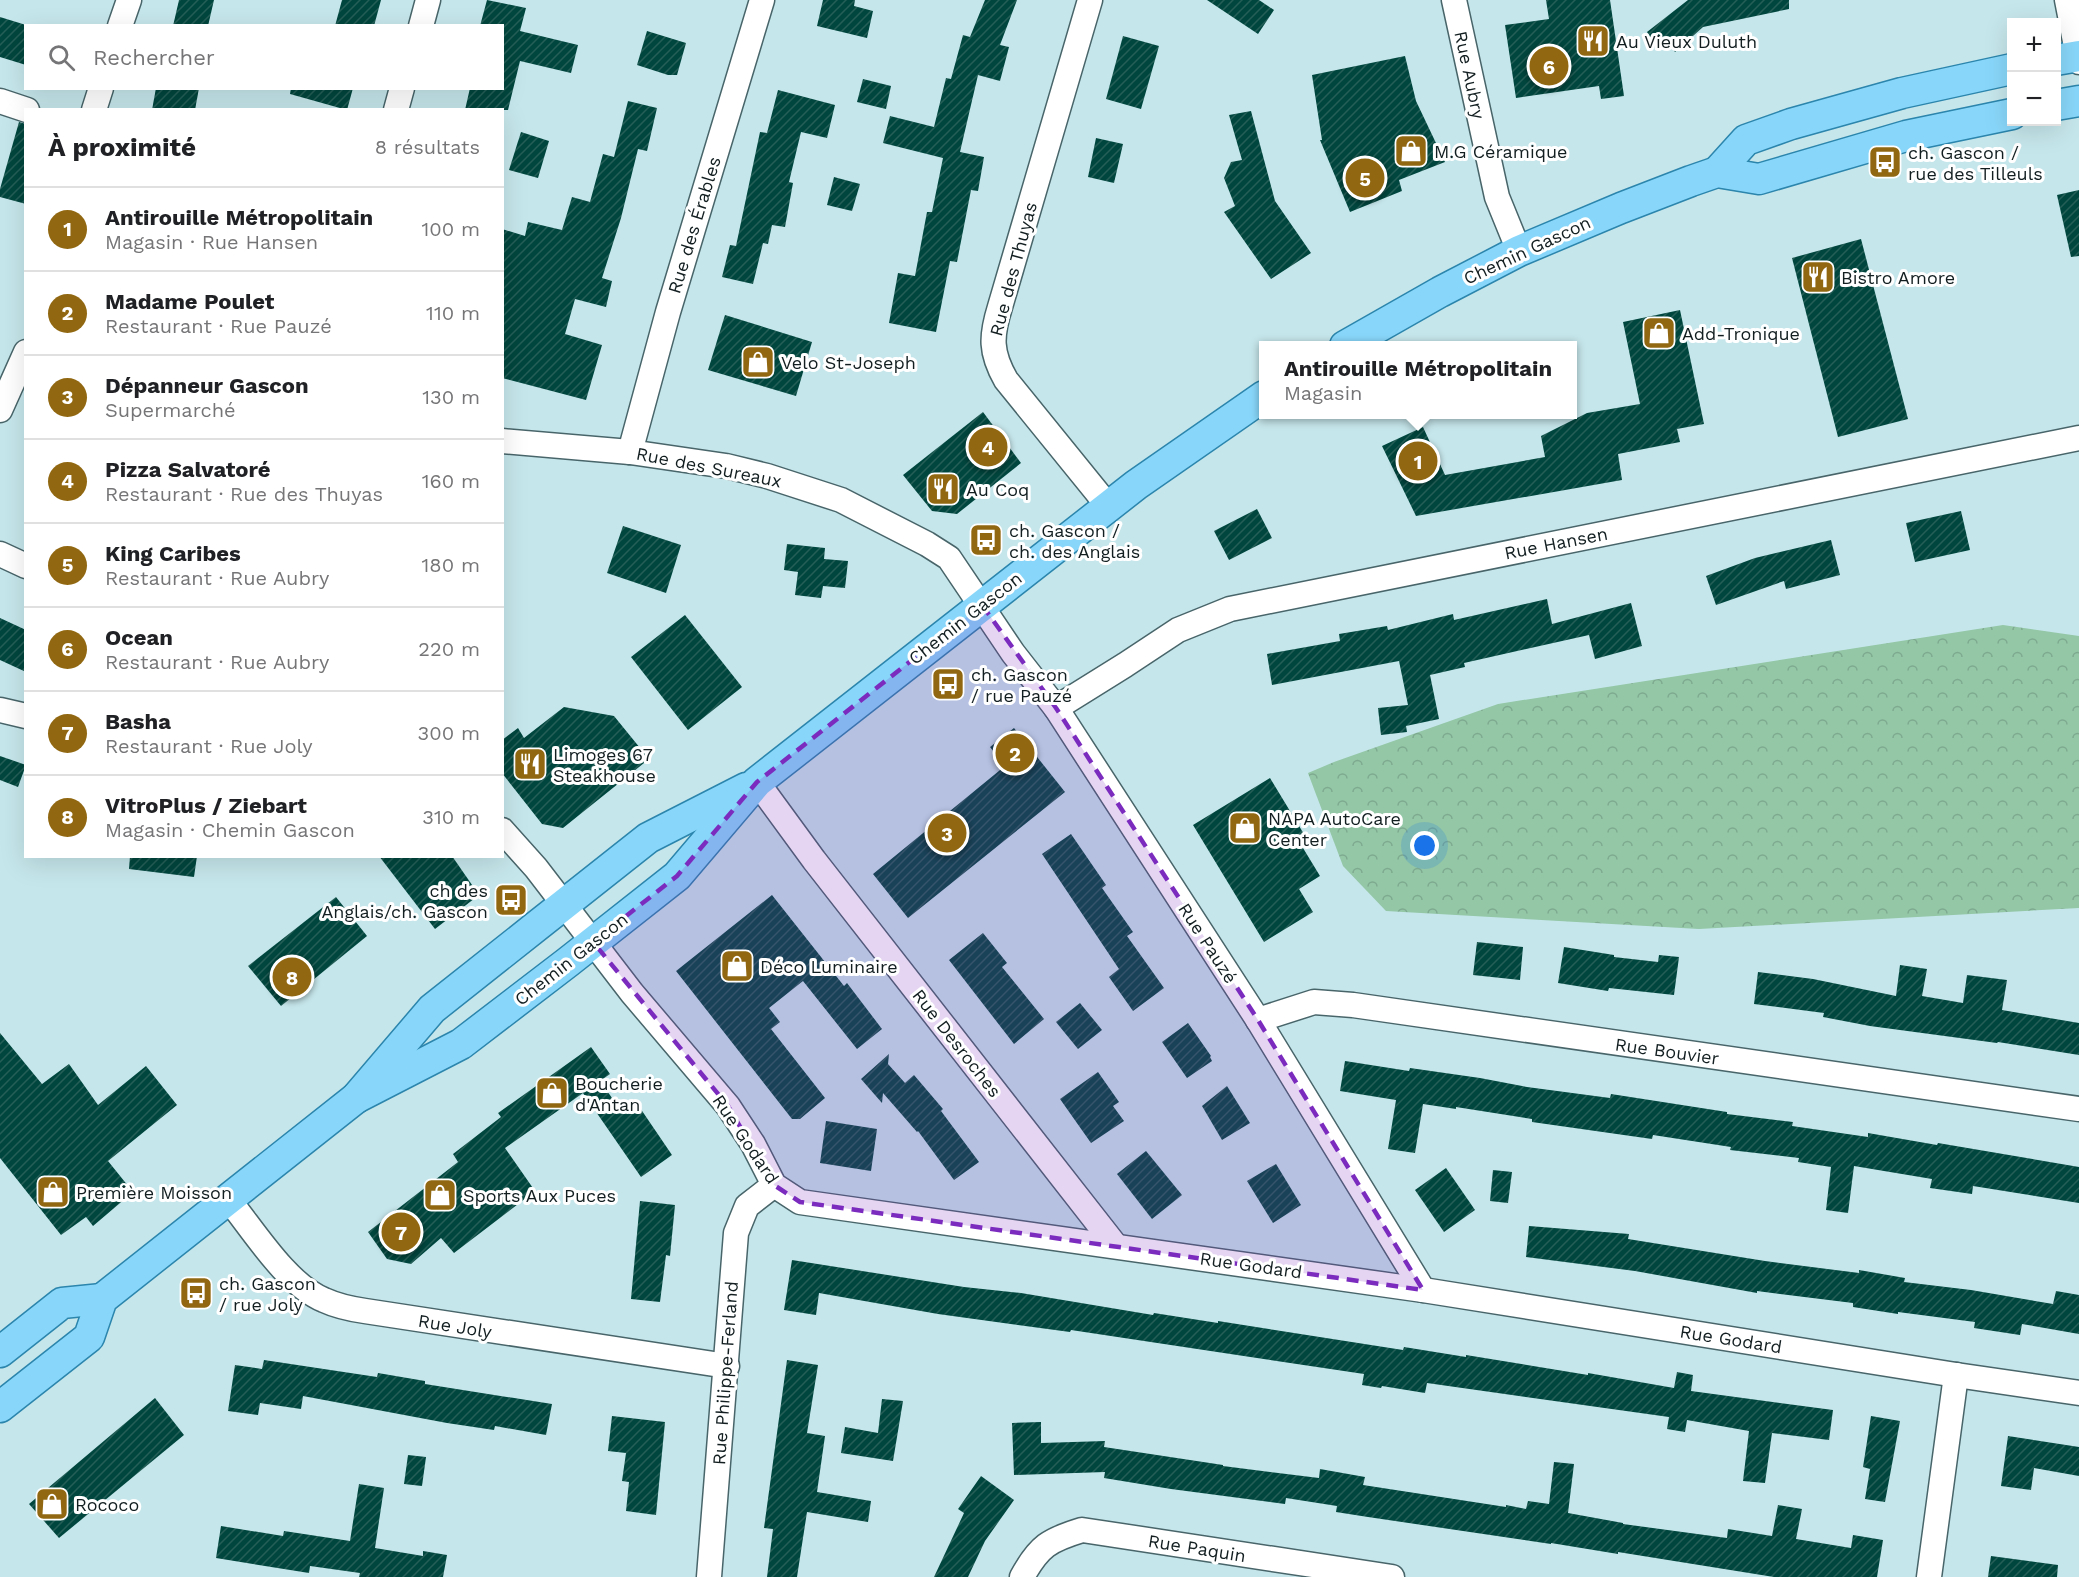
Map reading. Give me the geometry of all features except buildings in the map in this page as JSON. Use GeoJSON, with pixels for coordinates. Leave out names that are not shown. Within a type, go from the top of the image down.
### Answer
{"type":"FeatureCollection","features":[{"type":"Feature","properties":{"kind":"main road","name":"Chemin Gascon"},"geometry":{"type":"LineString","coordinates":[[1352,341],[1519,251],[1620,208],[1717,172],[1746,140],[1866,102],[2007,70]]}},
{"type":"Feature","properties":{"kind":"main road"},"geometry":{"type":"LineString","coordinates":[[2061,104],[2079,101]]}},
{"type":"Feature","properties":{"kind":"main road","name":"Chemin Gascon"},"geometry":{"type":"LineString","coordinates":[[1717,172],[1759,179],[1905,136],[2007,115]]}},
{"type":"Feature","properties":{"kind":"main road","name":"Chemin Gascon"},"geometry":{"type":"LineString","coordinates":[[356,1098],[432,1009],[648,838],[757,782],[1109,507],[1171,460],[1259,399]]}},
{"type":"Feature","properties":{"kind":"main road","name":"Chemin Gascon"},"geometry":{"type":"LineString","coordinates":[[102,1299],[356,1098],[461,1044],[677,876],[757,782]]}},
{"type":"Feature","properties":{"kind":"main road"},"geometry":{"type":"LineString","coordinates":[[0,1352],[62,1303],[102,1299],[89,1337],[0,1407]]}},
{"type":"Feature","properties":{"kind":"street"},"geometry":{"type":"LineString","coordinates":[[121,24],[129,0]]}},
{"type":"Feature","properties":{"kind":"street"},"geometry":{"type":"LineString","coordinates":[[422,24],[428,0]]}},
{"type":"Feature","properties":{"kind":"street","name":"Rue des Érables"},"geometry":{"type":"LineString","coordinates":[[630,452],[668,312],[762,0]]}},
{"type":"Feature","properties":{"kind":"street","name":"Rue des Thuyas"},"geometry":{"type":"LineString","coordinates":[[1090,0],[994,327],[993,342],[996,359],[1006,380],[1109,507]]}},
{"type":"Feature","properties":{"kind":"street","name":"Rue Aubry"},"geometry":{"type":"LineString","coordinates":[[1454,0],[1497,197],[1519,251]]}},
{"type":"Feature","properties":{"kind":"street"},"geometry":{"type":"LineString","coordinates":[[2067,0],[2073,59]]}},
{"type":"Feature","properties":{"kind":"street"},"geometry":{"type":"LineString","coordinates":[[95,108],[99,90]]}},
{"type":"Feature","properties":{"kind":"street"},"geometry":{"type":"LineString","coordinates":[[397,108],[401,90]]}},
{"type":"Feature","properties":{"kind":"street"},"geometry":{"type":"LineString","coordinates":[[0,101],[24,109]]}},
{"type":"Feature","properties":{"kind":"street"},"geometry":{"type":"LineString","coordinates":[[0,410],[19,387],[24,362]]}},
{"type":"Feature","properties":{"kind":"street","name":"Rue Hansen"},"geometry":{"type":"LineString","coordinates":[[1056,708],[1178,630],[1230,609],[2079,438]]}},
{"type":"Feature","properties":{"kind":"street","name":"Rue des Sureaux"},"geometry":{"type":"LineString","coordinates":[[504,441],[630,452],[752,472],[791,482],[841,501],[906,532],[944,554],[958,569],[982,604]]}},
{"type":"Feature","properties":{"kind":"street"},"geometry":{"type":"LineString","coordinates":[[0,554],[24,565]]}},
{"type":"Feature","properties":{"kind":"street","name":"Rue Pauzé"},"geometry":{"type":"LineString","coordinates":[[982,604],[1013,653],[1056,708],[1257,1020],[1423,1290]]}},
{"type":"Feature","properties":{"kind":"street"},"geometry":{"type":"LineString","coordinates":[[0,710],[24,716]]}},
{"type":"Feature","properties":{"kind":"street","name":"Rue Desroches"},"geometry":{"type":"LineString","coordinates":[[757,782],[813,860],[1115,1245]]}},
{"type":"Feature","properties":{"kind":"street","name":"Rue Godard"},"geometry":{"type":"LineString","coordinates":[[504,832],[536,868],[691,1065],[728,1106],[753,1144],[774,1185],[800,1202],[1423,1290],[1956,1376],[2079,1393]]}},
{"type":"Feature","properties":{"kind":"street","name":"Rue Bouvier"},"geometry":{"type":"LineString","coordinates":[[1257,1020],[1314,1002],[1353,1005],[2079,1110]]}},
{"type":"Feature","properties":{"kind":"street","name":"Rue Philippe-Ferland"},"geometry":{"type":"LineString","coordinates":[[709,1577],[727,1366],[735,1233],[747,1206],[774,1185]]}},
{"type":"Feature","properties":{"kind":"street","name":"Rue Joly"},"geometry":{"type":"LineString","coordinates":[[228,1199],[284,1269],[313,1294],[331,1303],[376,1313],[727,1366]]}},
{"type":"Feature","properties":{"kind":"street"},"geometry":{"type":"LineString","coordinates":[[1929,1577],[1956,1376]]}},
{"type":"Feature","properties":{"kind":"street","name":"Rue Paquin"},"geometry":{"type":"LineString","coordinates":[[1022,1577],[1033,1557],[1055,1538],[1082,1530],[1392,1577]]}},
{"type":"Feature","properties":{"kind":"highlighted area"},"geometry":{"type":"Polygon","coordinates":[[[982,605],[1056,708],[1258,1020],[1423,1290],[800,1202],[774,1185],[728,1106],[593,942],[677,876],[757,782],[982,605]]]}},
{"type":"Feature","properties":{"kind":"green space"},"geometry":{"type":"Polygon","coordinates":[[[2003,625],[2079,636],[2079,908],[1699,929],[1386,911],[1343,866],[1308,773],[1498,704],[2003,625]]]}},
{"type":"Feature","properties":{"kind":"place","name":"Au Vieux Duluth"},"geometry":{"type":"Point","coordinates":[1593,41]}},
{"type":"Feature","properties":{"kind":"place","name":"Ocean"},"geometry":{"type":"Point","coordinates":[1549,66]}},
{"type":"Feature","properties":{"kind":"place","name":"M.G Céramique"},"geometry":{"type":"Point","coordinates":[1411,151]}},
{"type":"Feature","properties":{"kind":"place","name":"ch. Gascon / rue des Tilleuls"},"geometry":{"type":"Point","coordinates":[1885,162]}},
{"type":"Feature","properties":{"kind":"place","name":"King Caribes"},"geometry":{"type":"Point","coordinates":[1365,178]}},
{"type":"Feature","properties":{"kind":"place","name":"Bistro Amore"},"geometry":{"type":"Point","coordinates":[1818,277]}},
{"type":"Feature","properties":{"kind":"place","name":"Add-Tronique"},"geometry":{"type":"Point","coordinates":[1659,333]}},
{"type":"Feature","properties":{"kind":"place","name":"Velo St-Joseph"},"geometry":{"type":"Point","coordinates":[758,362]}},
{"type":"Feature","properties":{"kind":"place","name":"Pizza Salvatoré"},"geometry":{"type":"Point","coordinates":[988,447]}},
{"type":"Feature","properties":{"kind":"place","name":"Antirouille Métropolitain"},"geometry":{"type":"Point","coordinates":[1418,461]}},
{"type":"Feature","properties":{"kind":"place","name":"Au Coq"},"geometry":{"type":"Point","coordinates":[943,489]}},
{"type":"Feature","properties":{"kind":"place","name":"ch. Gascon / ch. des Anglais"},"geometry":{"type":"Point","coordinates":[986,540]}},
{"type":"Feature","properties":{"kind":"place","name":"ch. Gascon / rue Pauzé"},"geometry":{"type":"Point","coordinates":[948,684]}},
{"type":"Feature","properties":{"kind":"place","name":"Madame Poulet"},"geometry":{"type":"Point","coordinates":[1015,753]}},
{"type":"Feature","properties":{"kind":"place","name":"Limoges 67 Steakhouse"},"geometry":{"type":"Point","coordinates":[530,764]}},
{"type":"Feature","properties":{"kind":"place","name":"NAPA AutoCare Center"},"geometry":{"type":"Point","coordinates":[1245,828]}},
{"type":"Feature","properties":{"kind":"place","name":"Dépanneur Gascon"},"geometry":{"type":"Point","coordinates":[947,833]}},
{"type":"Feature","properties":{"kind":"place","name":"ch des Anglais/ch. Gascon"},"geometry":{"type":"Point","coordinates":[511,900]}},
{"type":"Feature","properties":{"kind":"place","name":"Déco Luminaire"},"geometry":{"type":"Point","coordinates":[737,966]}},
{"type":"Feature","properties":{"kind":"place","name":"VitroPlus / Ziebart"},"geometry":{"type":"Point","coordinates":[292,977]}},
{"type":"Feature","properties":{"kind":"place","name":"Boucherie d'Antan"},"geometry":{"type":"Point","coordinates":[552,1093]}},
{"type":"Feature","properties":{"kind":"place","name":"Première Moisson"},"geometry":{"type":"Point","coordinates":[53,1192]}},
{"type":"Feature","properties":{"kind":"place","name":"Sports Aux Puces"},"geometry":{"type":"Point","coordinates":[440,1195]}},
{"type":"Feature","properties":{"kind":"place","name":"Basha"},"geometry":{"type":"Point","coordinates":[401,1232]}},
{"type":"Feature","properties":{"kind":"place","name":"ch. Gascon / rue Joly"},"geometry":{"type":"Point","coordinates":[196,1293]}},
{"type":"Feature","properties":{"kind":"place","name":"Rococo"},"geometry":{"type":"Point","coordinates":[52,1504]}}]}
